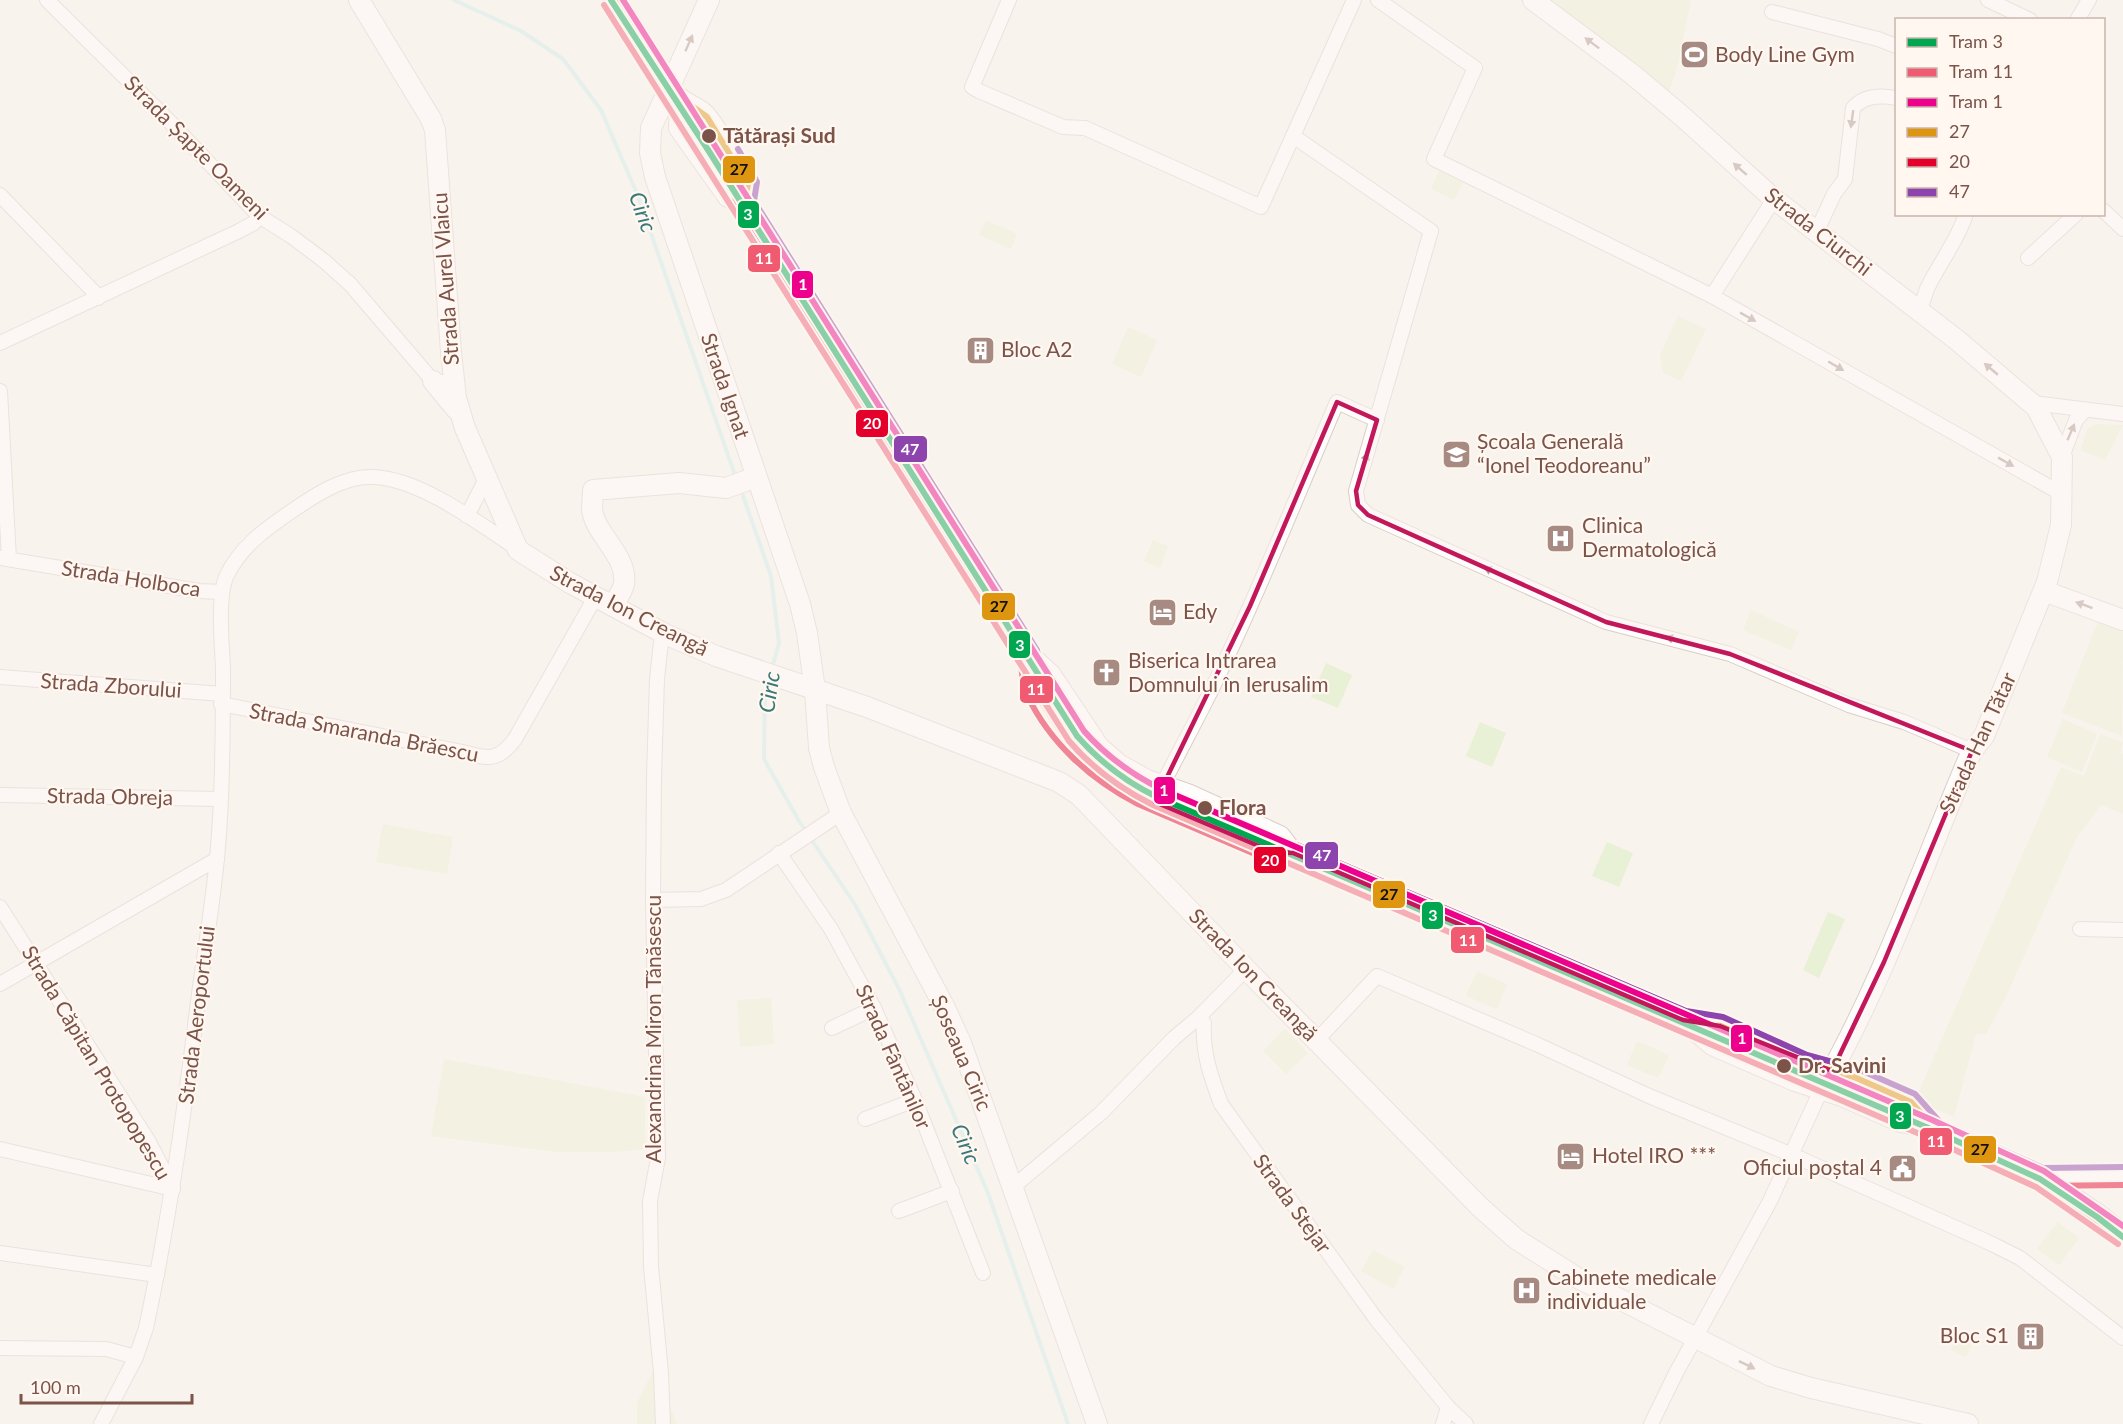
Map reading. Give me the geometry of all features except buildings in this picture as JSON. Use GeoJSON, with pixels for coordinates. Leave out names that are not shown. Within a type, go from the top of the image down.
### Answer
{"type":"FeatureCollection","features":[{"type":"Feature","properties":{"kind":"street","name":"Strada Șapte Oameni"},"geometry":{"type":"LineString","coordinates":[[47,0],[171,123],[260,216],[323,260],[350,285],[431,379]]}},
{"type":"Feature","properties":{"kind":"street","name":"Strada Aurel Vlaicu"},"geometry":{"type":"LineString","coordinates":[[351,0],[364,5],[431,119],[435,130],[453,381],[461,413],[486,479],[518,550]]}},
{"type":"Feature","properties":{"kind":"street"},"geometry":{"type":"LineString","coordinates":[[672,90],[709,0]]}},
{"type":"Feature","properties":{"kind":"street"},"geometry":{"type":"LineString","coordinates":[[1009,0],[972,87],[1063,127],[1085,128],[1261,207],[1354,0]]}},
{"type":"Feature","properties":{"kind":"street"},"geometry":{"type":"LineString","coordinates":[[1378,0],[1475,68],[1434,159],[1712,296],[2062,494]]}},
{"type":"Feature","properties":{"kind":"street","name":"Strada Ciurchi"},"geometry":{"type":"LineString","coordinates":[[1533,0],[1613,59],[1774,199],[1963,345],[2036,407]]}},
{"type":"Feature","properties":{"kind":"street"},"geometry":{"type":"LineString","coordinates":[[1988,0],[2026,18]]}},
{"type":"Feature","properties":{"kind":"street"},"geometry":{"type":"LineString","coordinates":[[2078,18],[2089,0]]}},
{"type":"Feature","properties":{"kind":"street"},"geometry":{"type":"LineString","coordinates":[[619,4],[672,90],[680,107],[679,128],[728,197],[744,203],[1029,655],[1034,690],[1068,741],[1107,775],[1123,786],[1158,794],[1190,795],[1280,836],[1293,853],[1683,1020],[1720,1026],[1804,1063],[1854,1077],[1911,1102],[1935,1129]]}},
{"type":"Feature","properties":{"kind":"street"},"geometry":{"type":"LineString","coordinates":[[1772,12],[1878,39],[1895,46]]}},
{"type":"Feature","properties":{"kind":"street"},"geometry":{"type":"LineString","coordinates":[[672,90],[684,104],[703,113],[730,154],[748,184],[744,203]]}},
{"type":"Feature","properties":{"kind":"street","name":"Strada Ignat"},"geometry":{"type":"LineString","coordinates":[[672,90],[651,128],[650,153],[653,169],[751,479],[800,604],[807,633],[815,690]]}},
{"type":"Feature","properties":{"kind":"street"},"geometry":{"type":"LineString","coordinates":[[1816,232],[1834,194],[1845,179],[1853,108],[1859,101],[1870,97],[1895,98]]}},
{"type":"Feature","properties":{"kind":"street"},"geometry":{"type":"LineString","coordinates":[[1293,136],[1431,231],[1356,491],[1358,505],[1368,515],[1606,622],[1730,654],[1849,705],[1904,722],[1972,751]]}},
{"type":"Feature","properties":{"kind":"street"},"geometry":{"type":"LineString","coordinates":[[0,195],[98,298]]}},
{"type":"Feature","properties":{"kind":"street"},"geometry":{"type":"LineString","coordinates":[[1712,296],[1774,199]]}},
{"type":"Feature","properties":{"kind":"street"},"geometry":{"type":"LineString","coordinates":[[2105,213],[2123,229]]}},
{"type":"Feature","properties":{"kind":"street"},"geometry":{"type":"LineString","coordinates":[[0,344],[254,223],[260,216]]}},
{"type":"Feature","properties":{"kind":"street"},"geometry":{"type":"LineString","coordinates":[[1918,311],[1923,304],[1927,290],[1959,234],[1965,216]]}},
{"type":"Feature","properties":{"kind":"street"},"geometry":{"type":"LineString","coordinates":[[2028,258],[2074,216]]}},
{"type":"Feature","properties":{"kind":"street"},"geometry":{"type":"LineString","coordinates":[[431,379],[446,368],[451,357]]}},
{"type":"Feature","properties":{"kind":"street"},"geometry":{"type":"LineString","coordinates":[[431,379],[453,381]]}},
{"type":"Feature","properties":{"kind":"street"},"geometry":{"type":"LineString","coordinates":[[431,379],[461,413]]}},
{"type":"Feature","properties":{"kind":"street"},"geometry":{"type":"LineString","coordinates":[[0,391],[4,558]]}},
{"type":"Feature","properties":{"kind":"street"},"geometry":{"type":"LineString","coordinates":[[1158,794],[1221,671],[1337,402],[1377,420]]}},
{"type":"Feature","properties":{"kind":"street"},"geometry":{"type":"LineString","coordinates":[[2036,407],[2041,404],[2123,414]]}},
{"type":"Feature","properties":{"kind":"street","name":"Strada Han Tătar"},"geometry":{"type":"LineString","coordinates":[[1821,1090],[1842,1055],[1884,962],[1972,751],[1984,736],[2044,591],[2061,525],[2062,457],[2036,407]]}},
{"type":"Feature","properties":{"kind":"street"},"geometry":{"type":"LineString","coordinates":[[2062,457],[2076,420],[2085,410]]}},
{"type":"Feature","properties":{"kind":"street","name":"Strada Holboca"},"geometry":{"type":"LineString","coordinates":[[4,558],[199,591],[222,592],[225,577],[233,564],[248,544],[267,528],[327,489],[351,480],[372,477],[392,480],[418,489],[467,516],[518,550]]}},
{"type":"Feature","properties":{"kind":"street"},"geometry":{"type":"LineString","coordinates":[[467,516],[486,479]]}},
{"type":"Feature","properties":{"kind":"street"},"geometry":{"type":"LineString","coordinates":[[605,601],[624,585],[624,574],[620,561],[599,527],[592,510],[593,490],[679,483],[726,488],[751,479]]}},
{"type":"Feature","properties":{"kind":"street","name":"Strada Ion Creangă"},"geometry":{"type":"LineString","coordinates":[[518,550],[547,570],[665,634],[716,656],[942,735],[1059,782],[1079,795],[1480,1207],[1516,1239],[1576,1277],[1771,1376],[1822,1391],[1968,1424]]}},
{"type":"Feature","properties":{"kind":"street"},"geometry":{"type":"LineString","coordinates":[[2044,591],[2123,620]]}},
{"type":"Feature","properties":{"kind":"street","name":"Strada Aeroportului"},"geometry":{"type":"LineString","coordinates":[[101,1424],[136,1357],[146,1328],[173,1189],[217,859],[222,699],[222,592]]}},
{"type":"Feature","properties":{"kind":"street","name":"Strada Smaranda Brăescu"},"geometry":{"type":"LineString","coordinates":[[222,699],[487,758],[507,750],[515,740],[605,601]]}},
{"type":"Feature","properties":{"kind":"street","name":"Alexandrina Miron Tănăsescu"},"geometry":{"type":"LineString","coordinates":[[663,1424],[661,1373],[651,1266],[650,1201],[658,1158],[653,813],[657,679],[661,642],[665,634]]}},
{"type":"Feature","properties":{"kind":"street","name":"Strada Zborului"},"geometry":{"type":"LineString","coordinates":[[0,677],[222,699]]}},
{"type":"Feature","properties":{"kind":"street","name":"Șoseaua Ciric"},"geometry":{"type":"LineString","coordinates":[[815,690],[819,748],[835,816],[945,1008],[974,1076],[1097,1424]]}},
{"type":"Feature","properties":{"kind":"street","name":"Strada Obreja"},"geometry":{"type":"LineString","coordinates":[[0,795],[220,799]]}},
{"type":"Feature","properties":{"kind":"street"},"geometry":{"type":"LineString","coordinates":[[653,900],[701,899],[718,892],[743,878],[835,816]]}},
{"type":"Feature","properties":{"kind":"street","name":"Strada Fântânilor"},"geometry":{"type":"LineString","coordinates":[[783,850],[831,929],[874,1008],[915,1100],[983,1273]]}},
{"type":"Feature","properties":{"kind":"street"},"geometry":{"type":"LineString","coordinates":[[0,984],[217,859]]}},
{"type":"Feature","properties":{"kind":"street","name":"Strada Căpitan Protopopescu"},"geometry":{"type":"LineString","coordinates":[[0,907],[149,1142],[173,1189]]}},
{"type":"Feature","properties":{"kind":"street"},"geometry":{"type":"LineString","coordinates":[[2080,929],[2123,930]]}},
{"type":"Feature","properties":{"kind":"street"},"geometry":{"type":"LineString","coordinates":[[1012,1185],[1019,1182],[1101,1113],[1246,969]]}},
{"type":"Feature","properties":{"kind":"street"},"geometry":{"type":"LineString","coordinates":[[1317,1040],[1377,976],[1536,1044],[1713,1124],[1790,1154],[2020,1258],[2123,1338]]}},
{"type":"Feature","properties":{"kind":"street"},"geometry":{"type":"LineString","coordinates":[[832,1028],[874,1008]]}},
{"type":"Feature","properties":{"kind":"street","name":"Strada Stejar"},"geometry":{"type":"LineString","coordinates":[[1199,1017],[1204,1023],[1203,1036],[1207,1067],[1221,1104],[1376,1319],[1448,1407],[1466,1424]]}},
{"type":"Feature","properties":{"kind":"street"},"geometry":{"type":"LineString","coordinates":[[1683,1020],[1712,1045],[1795,1081],[1842,1096],[1901,1122],[1935,1129],[2041,1177],[2091,1209],[2123,1234]]}},
{"type":"Feature","properties":{"kind":"street"},"geometry":{"type":"LineString","coordinates":[[1651,1424],[1770,1201],[1821,1090]]}},
{"type":"Feature","properties":{"kind":"street"},"geometry":{"type":"LineString","coordinates":[[865,1119],[915,1100]]}},
{"type":"Feature","properties":{"kind":"street"},"geometry":{"type":"LineString","coordinates":[[0,1138],[4,1150],[173,1189]]}},
{"type":"Feature","properties":{"kind":"street"},"geometry":{"type":"LineString","coordinates":[[2041,1177],[2123,1176]]}},
{"type":"Feature","properties":{"kind":"street"},"geometry":{"type":"LineString","coordinates":[[899,1211],[952,1191]]}},
{"type":"Feature","properties":{"kind":"street"},"geometry":{"type":"LineString","coordinates":[[0,1253],[157,1275]]}},
{"type":"Feature","properties":{"kind":"street"},"geometry":{"type":"LineString","coordinates":[[0,1348],[106,1349],[136,1357]]}},
{"type":"Feature","properties":{"kind":"street"},"geometry":{"type":"LineString","coordinates":[[1443,1424],[1448,1407]]}},
{"type":"Feature","properties":{"kind":"highlighted area"},"geometry":{"type":"Polygon","coordinates":[[[1337,402],[1377,420],[1356,491],[1358,505],[1368,515],[1606,622],[1730,654],[1972,751],[1884,962],[1832,1071],[1720,1026],[1683,1020],[1293,853],[1273,852],[1155,802],[1250,606],[1337,402]]]}},
{"type":"Feature","properties":{"kind":"green space"},"geometry":{"type":"Polygon","coordinates":[[[1533,0],[1691,0],[1676,72],[1665,102],[1533,0]]]}},
{"type":"Feature","properties":{"kind":"green space"},"geometry":{"type":"Polygon","coordinates":[[[1439,171],[1463,183],[1454,200],[1431,189],[1439,171]]]}},
{"type":"Feature","properties":{"kind":"green space"},"geometry":{"type":"Polygon","coordinates":[[[986,220],[1017,234],[1011,249],[979,235],[986,220]]]}},
{"type":"Feature","properties":{"kind":"green space"},"geometry":{"type":"Polygon","coordinates":[[[1678,316],[1706,329],[1681,381],[1663,373],[1660,355],[1678,316]]]}},
{"type":"Feature","properties":{"kind":"green space"},"geometry":{"type":"Polygon","coordinates":[[[1128,327],[1157,340],[1141,377],[1112,364],[1128,327]]]}},
{"type":"Feature","properties":{"kind":"green space"},"geometry":{"type":"Polygon","coordinates":[[[2097,424],[2123,425],[2105,460],[2081,450],[2087,429],[2097,424]]]}},
{"type":"Feature","properties":{"kind":"green space"},"geometry":{"type":"Polygon","coordinates":[[[1153,540],[1168,546],[1160,568],[1144,561],[1153,540]]]}},
{"type":"Feature","properties":{"kind":"green space"},"geometry":{"type":"Polygon","coordinates":[[[1751,610],[1799,632],[1791,650],[1743,630],[1751,610]]]}},
{"type":"Feature","properties":{"kind":"green space"},"geometry":{"type":"Polygon","coordinates":[[[2098,621],[2123,630],[2122,736],[2062,713],[2098,621]]]}},
{"type":"Feature","properties":{"kind":"green space"},"geometry":{"type":"Polygon","coordinates":[[[1326,663],[1352,675],[1338,708],[1311,697],[1326,663]]]}},
{"type":"Feature","properties":{"kind":"green space"},"geometry":{"type":"Polygon","coordinates":[[[2063,719],[2097,734],[2082,772],[2047,757],[2063,719]]]}},
{"type":"Feature","properties":{"kind":"green space"},"geometry":{"type":"Polygon","coordinates":[[[1480,722],[1506,733],[1492,767],[1466,756],[1480,722]]]}},
{"type":"Feature","properties":{"kind":"green space"},"geometry":{"type":"Polygon","coordinates":[[[2100,734],[2123,742],[2121,753],[2123,754],[2123,814],[2101,805],[2076,839],[2006,997],[1986,1034],[1976,1034],[1954,1117],[1915,1100],[2061,767],[2084,776],[2100,734]]]}},
{"type":"Feature","properties":{"kind":"green space"},"geometry":{"type":"Polygon","coordinates":[[[383,824],[453,837],[447,874],[376,862],[383,824]]]}},
{"type":"Feature","properties":{"kind":"green space"},"geometry":{"type":"Polygon","coordinates":[[[1607,842],[1633,853],[1619,887],[1592,876],[1607,842]]]}},
{"type":"Feature","properties":{"kind":"green space"},"geometry":{"type":"Polygon","coordinates":[[[1828,912],[1845,919],[1819,978],[1803,970],[1828,912]]]}},
{"type":"Feature","properties":{"kind":"green space"},"geometry":{"type":"Polygon","coordinates":[[[1477,971],[1507,984],[1497,1009],[1466,996],[1477,971]]]}},
{"type":"Feature","properties":{"kind":"green space"},"geometry":{"type":"Polygon","coordinates":[[[771,998],[774,1044],[740,1047],[737,1000],[771,998]]]}},
{"type":"Feature","properties":{"kind":"green space"},"geometry":{"type":"Polygon","coordinates":[[[1285,1029],[1308,1053],[1286,1074],[1263,1051],[1285,1029]]]}},
{"type":"Feature","properties":{"kind":"green space"},"geometry":{"type":"Polygon","coordinates":[[[1637,1041],[1669,1055],[1658,1078],[1627,1065],[1637,1041]]]}},
{"type":"Feature","properties":{"kind":"green space"},"geometry":{"type":"Polygon","coordinates":[[[444,1059],[645,1097],[645,1149],[614,1152],[557,1152],[431,1136],[444,1059]]]}},
{"type":"Feature","properties":{"kind":"green space"},"geometry":{"type":"Polygon","coordinates":[[[2058,1222],[2079,1238],[2059,1265],[2037,1249],[2058,1222]]]}},
{"type":"Feature","properties":{"kind":"green space"},"geometry":{"type":"Polygon","coordinates":[[[1373,1250],[1405,1267],[1393,1289],[1361,1271],[1373,1250]]]}},
{"type":"Feature","properties":{"kind":"green space"},"geometry":{"type":"Polygon","coordinates":[[[1958,1331],[1974,1338],[1966,1357],[1951,1350],[1958,1331]]]}},
{"type":"Feature","properties":{"kind":"green space"},"geometry":{"type":"Polygon","coordinates":[[[654,1369],[677,1424],[637,1424],[637,1403],[654,1369]]]}},
{"type":"Feature","properties":{"kind":"waterway","name":"Ciric"},"geometry":{"type":"LineString","coordinates":[[454,0],[521,31],[563,59],[601,110],[638,196],[736,478]]}},
{"type":"Feature","properties":{"kind":"waterway","name":"Ciric"},"geometry":{"type":"LineString","coordinates":[[741,490],[771,576],[779,643],[772,668]]}},
{"type":"Feature","properties":{"kind":"waterway","name":"Ciric"},"geometry":{"type":"LineString","coordinates":[[769,681],[765,696],[764,759],[799,821],[856,906],[899,989],[988,1193],[1068,1424]]}},
{"type":"Feature","properties":{"kind":"tram line","name":"3"},"geometry":{"type":"LineString","coordinates":[[611,0],[1077,736],[1104,763],[1124,778],[1157,797],[1926,1127],[2040,1179],[2123,1237]]}},
{"type":"Feature","properties":{"kind":"tram line","name":"1"},"geometry":{"type":"LineString","coordinates":[[623,0],[1084,731],[1110,756],[1129,771],[1161,789],[1930,1119],[2044,1171],[2123,1226]]}},
{"type":"Feature","properties":{"kind":"tram line","name":"11"},"geometry":{"type":"LineString","coordinates":[[604,5],[1069,741],[1098,769],[1119,785],[1153,805],[1922,1135],[2036,1187],[2118,1244]]}},
{"type":"Feature","properties":{"kind":"transit line","name":"27"},"geometry":{"type":"LineString","coordinates":[[616,0],[675,94],[707,117],[748,184],[744,203],[1029,655],[1034,690],[1067,741],[1107,775],[1142,796],[1273,852],[1293,853],[1683,1020],[1720,1026],[1804,1063],[1854,1077],[1911,1102],[1935,1129],[2041,1177],[2099,1215],[2123,1234]]}},
{"type":"Feature","properties":{"kind":"transit line","name":"47"},"geometry":{"type":"LineString","coordinates":[[738,149],[757,182],[754,201],[1037,650],[1043,687],[1074,735],[1128,778],[1146,788],[1275,843],[1297,845],[1686,1011],[1723,1017],[1807,1055],[1858,1069],[1915,1094],[1940,1122],[2043,1168],[2123,1167]]}},
{"type":"Feature","properties":{"kind":"transit line","name":"20"},"geometry":{"type":"LineString","coordinates":[[722,159],[738,186],[736,208],[1020,658],[1025,691],[1036,712],[1060,744],[1088,772],[1104,784],[1138,804],[1269,860],[1291,862],[1679,1028],[1717,1035],[1800,1071],[1851,1085],[1906,1109],[1930,1137],[2038,1186],[2123,1185]]}},
{"type":"Feature","properties":{"kind":"transit line","name":"20"},"geometry":{"type":"LineString","coordinates":[[2036,1185],[2094,1222],[2117,1241]]}},
{"type":"Feature","properties":{"kind":"place","name":"Body Line Gym"},"geometry":{"type":"Point","coordinates":[1694,55]}},
{"type":"Feature","properties":{"kind":"place","name":"Tătărași Sud"},"geometry":{"type":"Point","coordinates":[709,136]}},
{"type":"Feature","properties":{"kind":"place","name":"Bloc A2"},"geometry":{"type":"Point","coordinates":[980,350]}},
{"type":"Feature","properties":{"kind":"place","name":"Școala Generală “Ionel Teodoreanu”"},"geometry":{"type":"Point","coordinates":[1456,454]}},
{"type":"Feature","properties":{"kind":"place","name":"Clinica Dermatologică"},"geometry":{"type":"Point","coordinates":[1561,538]}},
{"type":"Feature","properties":{"kind":"place","name":"Edy"},"geometry":{"type":"Point","coordinates":[1162,612]}},
{"type":"Feature","properties":{"kind":"place","name":"Biserica Intrarea Domnului în Ierusalim"},"geometry":{"type":"Point","coordinates":[1107,673]}},
{"type":"Feature","properties":{"kind":"place","name":"Flora"},"geometry":{"type":"Point","coordinates":[1205,808]}},
{"type":"Feature","properties":{"kind":"place","name":"Dr. Savini"},"geometry":{"type":"Point","coordinates":[1784,1066]}},
{"type":"Feature","properties":{"kind":"place","name":"Hotel IRO ***"},"geometry":{"type":"Point","coordinates":[1571,1156]}},
{"type":"Feature","properties":{"kind":"place","name":"Oficiul poștal 4"},"geometry":{"type":"Point","coordinates":[1903,1168]}},
{"type":"Feature","properties":{"kind":"place","name":"Cabinete medicale individuale"},"geometry":{"type":"Point","coordinates":[1526,1290]}},
{"type":"Feature","properties":{"kind":"place","name":"Bloc S1"},"geometry":{"type":"Point","coordinates":[2030,1336]}}]}
